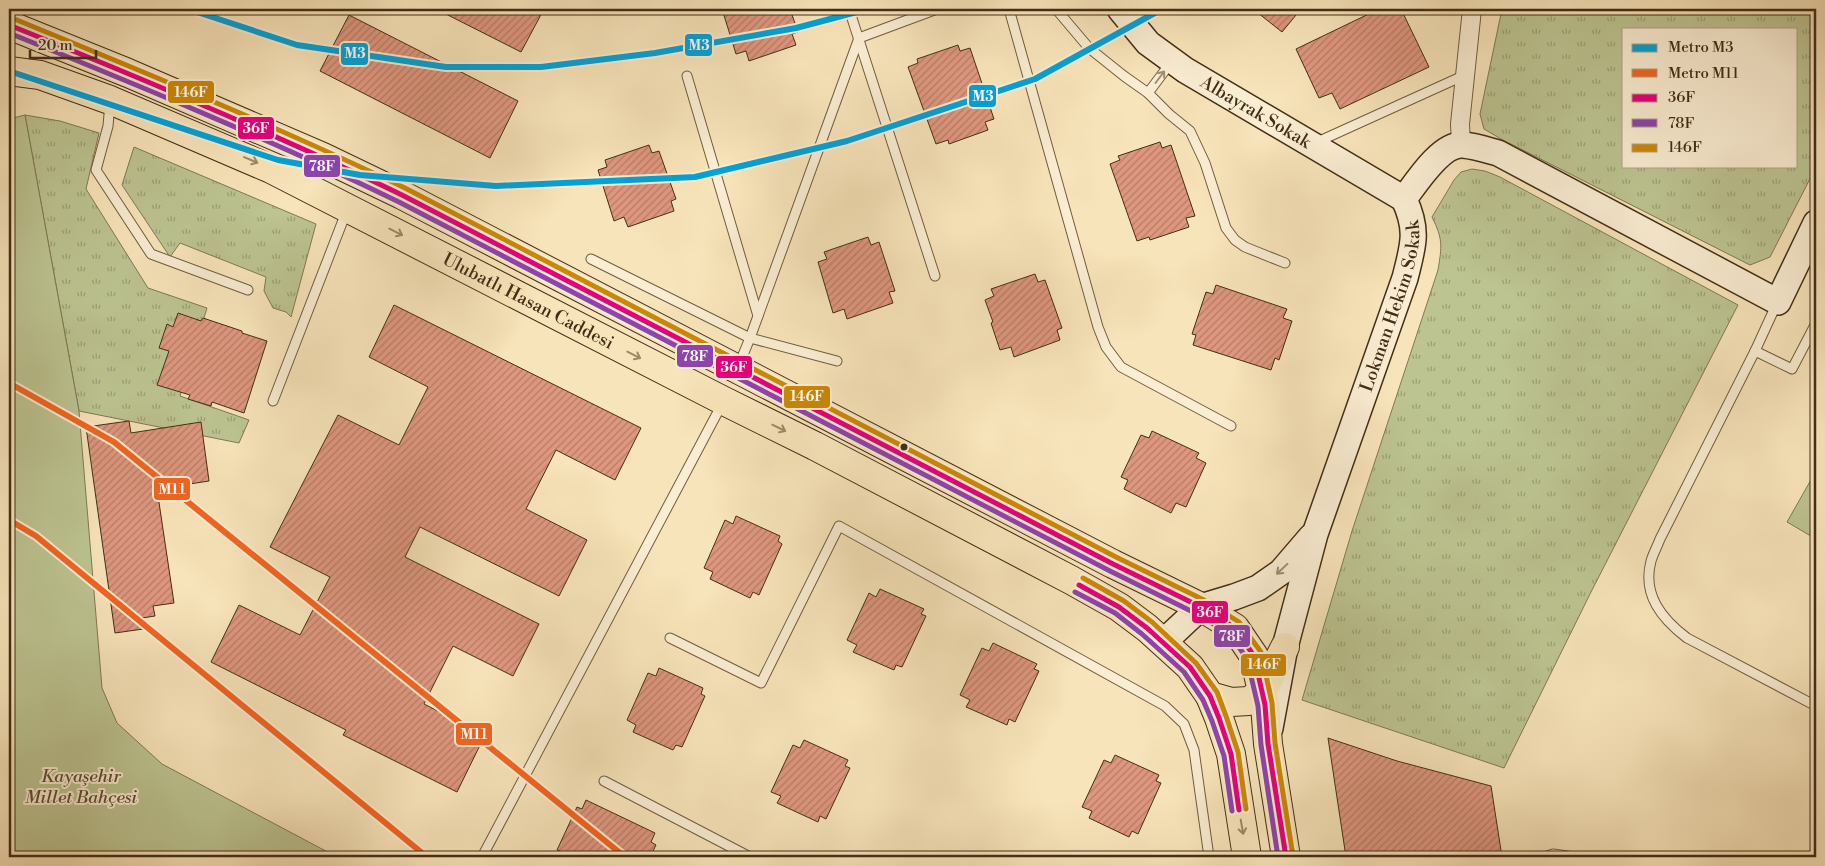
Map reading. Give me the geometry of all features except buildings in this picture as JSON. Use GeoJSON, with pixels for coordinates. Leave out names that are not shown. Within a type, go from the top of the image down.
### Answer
{"type":"FeatureCollection","features":[{"type":"Feature","properties":{"kind":"main road","name":"Albayrak Sokak"},"geometry":{"type":"LineString","coordinates":[[1120,9],[1148,43],[1185,70],[1404,199]]}},
{"type":"Feature","properties":{"kind":"main road","name":"Ulubatlı Hasan Caddesi"},"geometry":{"type":"LineString","coordinates":[[9,25],[137,77],[341,165],[402,195],[1113,564],[1201,607],[1235,628],[1254,656],[1265,705],[1268,744],[1286,857]]}},
{"type":"Feature","properties":{"kind":"main road","name":"Ulubatlı Hasan Caddesi"},"geometry":{"type":"LineString","coordinates":[[9,71],[40,75],[110,100],[271,169],[815,446],[1119,607],[1190,667],[1210,696],[1220,718],[1231,754],[1247,857]]}},
{"type":"Feature","properties":{"kind":"main road","name":"Lokman Hekim Sokak"},"geometry":{"type":"LineString","coordinates":[[1268,744],[1285,647],[1315,534],[1405,278],[1412,250],[1414,230],[1410,211],[1404,199],[1424,171],[1445,151],[1462,144]]}},
{"type":"Feature","properties":{"kind":"main road"},"geometry":{"type":"LineString","coordinates":[[1462,144],[1498,153],[1778,302],[1816,223]]}},
{"type":"Feature","properties":{"kind":"main road"},"geometry":{"type":"LineString","coordinates":[[1166,645],[1170,636],[1201,607],[1258,588],[1281,572],[1315,534]]}},
{"type":"Feature","properties":{"kind":"main road"},"geometry":{"type":"LineString","coordinates":[[1210,696],[1231,702],[1249,700],[1262,692],[1285,647]]}},
{"type":"Feature","properties":{"kind":"street"},"geometry":{"type":"LineString","coordinates":[[1462,144],[1460,124],[1472,9]]}},
{"type":"Feature","properties":{"kind":"lane"},"geometry":{"type":"LineString","coordinates":[[849,9],[935,276]]}},
{"type":"Feature","properties":{"kind":"lane"},"geometry":{"type":"LineString","coordinates":[[737,369],[859,38],[937,9]]}},
{"type":"Feature","properties":{"kind":"lane"},"geometry":{"type":"LineString","coordinates":[[1009,9],[1098,327],[1106,347],[1121,367],[1231,426]]}},
{"type":"Feature","properties":{"kind":"lane"},"geometry":{"type":"LineString","coordinates":[[1056,9],[1089,48],[1148,93],[1190,131],[1206,163],[1226,228],[1235,240],[1245,247],[1285,263]]}},
{"type":"Feature","properties":{"kind":"lane"},"geometry":{"type":"LineString","coordinates":[[1148,93],[1173,61]]}},
{"type":"Feature","properties":{"kind":"lane"},"geometry":{"type":"LineString","coordinates":[[1312,144],[1465,75]]}},
{"type":"Feature","properties":{"kind":"lane"},"geometry":{"type":"LineString","coordinates":[[687,76],[758,316]]}},
{"type":"Feature","properties":{"kind":"lane"},"geometry":{"type":"LineString","coordinates":[[110,100],[108,126],[96,170],[150,254],[248,290]]}},
{"type":"Feature","properties":{"kind":"lane"},"geometry":{"type":"LineString","coordinates":[[273,401],[348,208]]}},
{"type":"Feature","properties":{"kind":"lane"},"geometry":{"type":"LineString","coordinates":[[591,259],[750,338],[837,361]]}},
{"type":"Feature","properties":{"kind":"lane"},"geometry":{"type":"LineString","coordinates":[[1778,302],[1660,539],[1651,561],[1648,577],[1652,596],[1660,613],[1671,626],[1687,638],[1816,706]]}},
{"type":"Feature","properties":{"kind":"lane"},"geometry":{"type":"LineString","coordinates":[[1755,351],[1792,370],[1816,323]]}},
{"type":"Feature","properties":{"kind":"lane"},"geometry":{"type":"LineString","coordinates":[[482,857],[724,401]]}},
{"type":"Feature","properties":{"kind":"lane"},"geometry":{"type":"LineString","coordinates":[[670,638],[761,683],[839,526],[1165,706],[1184,724],[1194,750],[1209,857]]}},
{"type":"Feature","properties":{"kind":"lane"},"geometry":{"type":"LineString","coordinates":[[604,781],[750,857]]}},
{"type":"Feature","properties":{"kind":"lane"},"geometry":{"type":"LineString","coordinates":[[1544,857],[1553,854],[1574,857]]}},
{"type":"Feature","properties":{"kind":"green space"},"geometry":{"type":"Polygon","coordinates":[[[1502,9],[1816,9],[1816,167],[1770,257],[1750,265],[1484,129],[1480,114],[1502,9]]]}},
{"type":"Feature","properties":{"kind":"green space"},"geometry":{"type":"Polygon","coordinates":[[[25,115],[60,121],[99,133],[86,189],[148,288],[207,308],[180,396],[249,420],[239,443],[79,411],[25,115]]]}},
{"type":"Feature","properties":{"kind":"green space","name":"Kayaşehir Millet Bahçesi"},"geometry":{"type":"Polygon","coordinates":[[[25,115],[79,411],[102,688],[117,723],[162,764],[337,857],[9,857],[9,119],[25,115]]]}},
{"type":"Feature","properties":{"kind":"green space"},"geometry":{"type":"Polygon","coordinates":[[[134,147],[316,224],[291,317],[286,312],[273,308],[264,291],[266,277],[180,243],[170,257],[122,185],[134,147]]]}},
{"type":"Feature","properties":{"kind":"green space"},"geometry":{"type":"Polygon","coordinates":[[[1472,169],[1485,171],[1500,177],[1738,305],[1591,592],[1504,768],[1302,700],[1352,531],[1438,270],[1441,243],[1432,217],[1454,180],[1461,172],[1472,169]]]}},
{"type":"Feature","properties":{"kind":"green space"},"geometry":{"type":"Polygon","coordinates":[[[1816,471],[1816,539],[1787,522],[1816,471]]]}},
{"type":"Feature","properties":{"kind":"metro line","name":"M3"},"geometry":{"type":"LineString","coordinates":[[188,9],[297,45],[446,67],[541,67],[655,53],[796,28],[868,9]]}},
{"type":"Feature","properties":{"kind":"metro line","name":"M3"},"geometry":{"type":"LineString","coordinates":[[9,71],[278,160],[360,175],[496,186],[695,177],[847,141],[1035,79],[1162,9]]}},
{"type":"Feature","properties":{"kind":"metro line","name":"M11"},"geometry":{"type":"LineString","coordinates":[[9,383],[114,442],[625,857]]}},
{"type":"Feature","properties":{"kind":"metro line","name":"M11"},"geometry":{"type":"LineString","coordinates":[[9,520],[36,536],[427,857]]}},
{"type":"Feature","properties":{"kind":"transit line","name":"146F"},"geometry":{"type":"LineString","coordinates":[[12,18],[259,121],[405,188],[1116,557],[1204,600],[1239,622],[1261,652],[1272,703],[1275,743],[1293,856]]}},
{"type":"Feature","properties":{"kind":"transit line","name":"36F"},"geometry":{"type":"LineString","coordinates":[[9,25],[207,107],[402,195],[1113,564],[1201,607],[1235,628],[1254,656],[1265,705],[1268,744],[1286,857]]}},
{"type":"Feature","properties":{"kind":"transit line","name":"78F"},"geometry":{"type":"LineString","coordinates":[[9,33],[254,135],[399,202],[1110,571],[1197,614],[1230,634],[1247,659],[1258,706],[1261,745],[1278,857]]}},
{"type":"Feature","properties":{"kind":"transit line","name":"146F"},"geometry":{"type":"LineString","coordinates":[[1083,578],[1124,601],[1152,622],[1196,663],[1217,692],[1238,752],[1246,809]]}},
{"type":"Feature","properties":{"kind":"transit line","name":"36F"},"geometry":{"type":"LineString","coordinates":[[1079,585],[1119,607],[1147,628],[1190,667],[1210,696],[1219,718],[1231,754],[1239,810]]}},
{"type":"Feature","properties":{"kind":"transit line","name":"78F"},"geometry":{"type":"LineString","coordinates":[[1075,592],[1115,613],[1142,634],[1184,672],[1203,700],[1212,721],[1224,756],[1232,811]]}}]}
